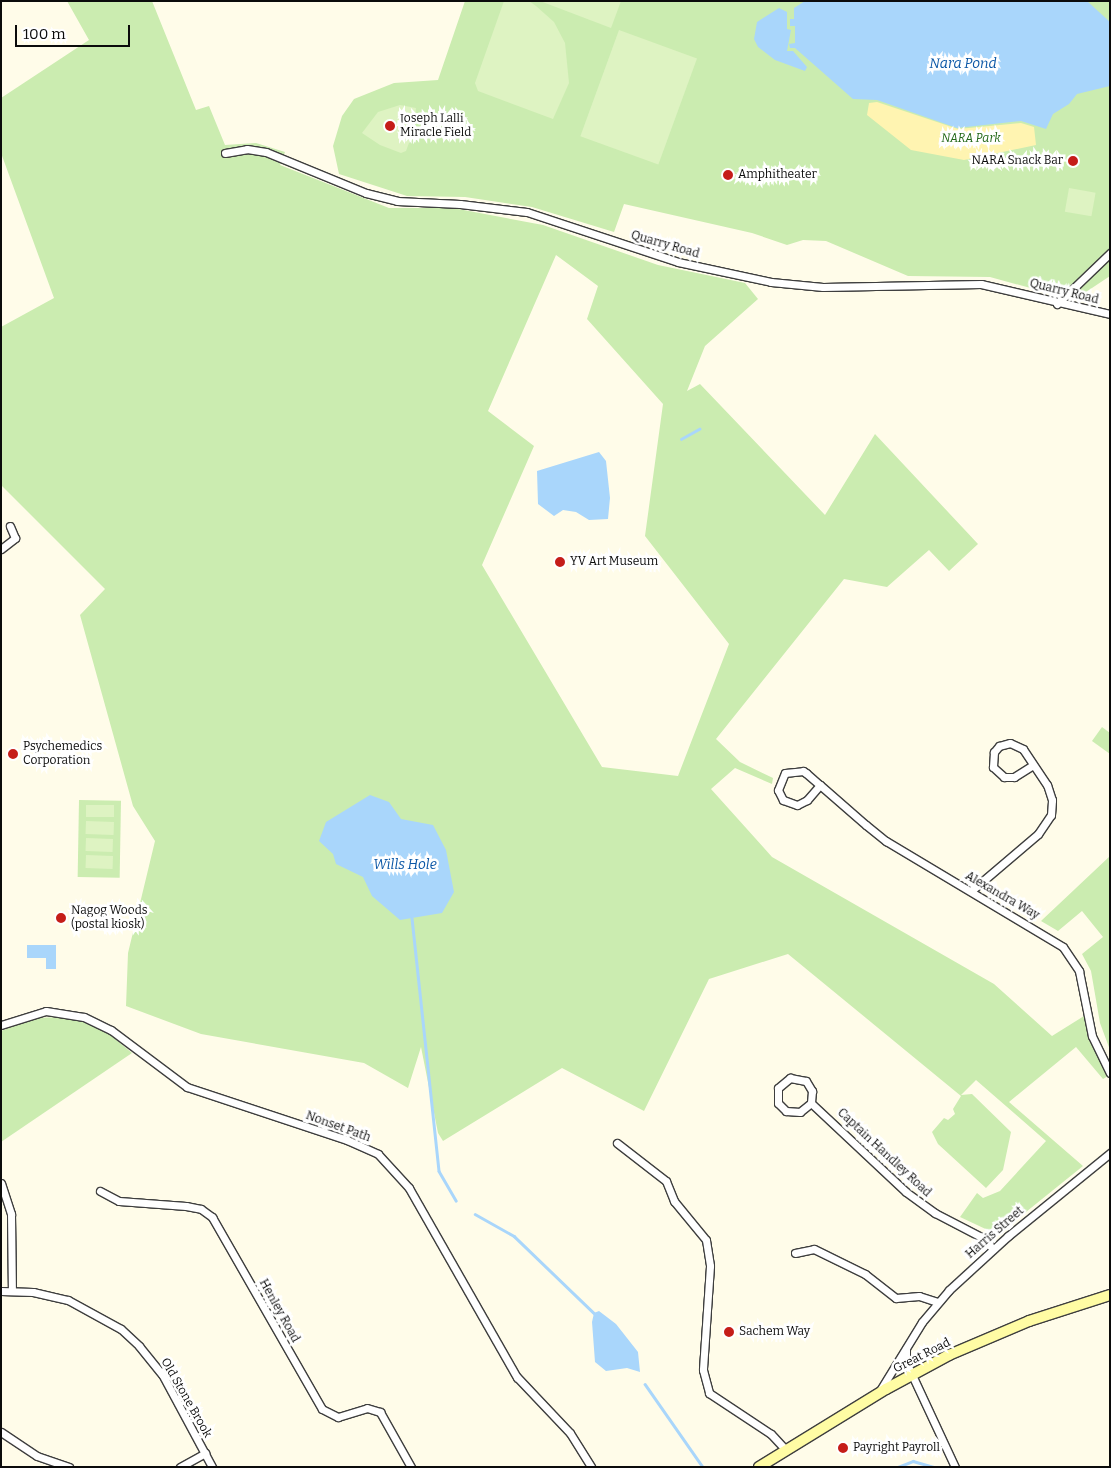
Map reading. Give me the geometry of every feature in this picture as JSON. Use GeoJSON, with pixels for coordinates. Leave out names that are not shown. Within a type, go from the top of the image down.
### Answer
{"type":"FeatureCollection","features":[{"type":"Feature","properties":{"kind":"main road","name":"Great Road"},"geometry":{"type":"LineString","coordinates":[[759,1467],[911,1375],[1008,1329],[1110,1295]]}},
{"type":"Feature","properties":{"kind":"street","name":"Quarry Road"},"geometry":{"type":"LineString","coordinates":[[225,154],[247,149],[266,152],[388,200],[527,212],[656,255],[771,282],[823,287],[981,284],[1058,304],[1110,314]]}},
{"type":"Feature","properties":{"kind":"street"},"geometry":{"type":"LineString","coordinates":[[1058,304],[1110,253]]}},
{"type":"Feature","properties":{"kind":"street"},"geometry":{"type":"LineString","coordinates":[[1,549],[15,538],[10,526]]}},
{"type":"Feature","properties":{"kind":"street"},"geometry":{"type":"LineString","coordinates":[[971,891],[1038,834],[1048,820],[1051,797],[1033,765],[1023,750],[1013,743],[999,746],[992,755],[993,767],[1004,776],[1014,776],[1033,765]]}},
{"type":"Feature","properties":{"kind":"street","name":"Alexandra Way"},"geometry":{"type":"LineString","coordinates":[[820,785],[807,800],[797,805],[783,800],[778,790],[780,779],[792,770],[803,771],[820,785],[886,841],[1049,936],[1070,954],[1078,971],[1092,1036],[1110,1073]]}},
{"type":"Feature","properties":{"kind":"street","name":"Nonset Path"},"geometry":{"type":"LineString","coordinates":[[1,1025],[41,1012],[66,1012],[84,1017],[111,1030],[187,1087],[347,1140],[382,1158],[409,1188],[517,1377],[570,1433],[591,1467]]}},
{"type":"Feature","properties":{"kind":"street","name":"Captain Handley Road"},"geometry":{"type":"LineString","coordinates":[[811,1103],[800,1112],[786,1111],[778,1102],[778,1088],[787,1079],[802,1079],[811,1087],[811,1103],[915,1200],[983,1238],[993,1249]]}},
{"type":"Feature","properties":{"kind":"street"},"geometry":{"type":"LineString","coordinates":[[617,1143],[666,1181],[674,1201],[706,1240],[710,1266],[703,1370],[709,1393],[771,1434],[786,1450]]}},
{"type":"Feature","properties":{"kind":"street","name":"Harris Street"},"geometry":{"type":"LineString","coordinates":[[878,1394],[908,1342],[937,1302],[993,1249],[1110,1153]]}},
{"type":"Feature","properties":{"kind":"street"},"geometry":{"type":"LineString","coordinates":[[1,1183],[11,1214],[12,1291]]}},
{"type":"Feature","properties":{"kind":"street","name":"Henley Road"},"geometry":{"type":"LineString","coordinates":[[100,1191],[119,1201],[186,1206],[201,1209],[212,1217],[322,1409],[338,1417],[367,1408],[380,1412],[411,1467]]}},
{"type":"Feature","properties":{"kind":"street"},"geometry":{"type":"LineString","coordinates":[[795,1253],[814,1249],[864,1274],[896,1298],[919,1296],[937,1302]]}},
{"type":"Feature","properties":{"kind":"street","name":"Old Stone Brook"},"geometry":{"type":"LineString","coordinates":[[1,1291],[68,1300],[102,1315],[126,1333],[162,1374],[212,1467]]}},
{"type":"Feature","properties":{"kind":"street"},"geometry":{"type":"LineString","coordinates":[[908,1342],[905,1358],[911,1375],[955,1467]]}},
{"type":"Feature","properties":{"kind":"street"},"geometry":{"type":"LineString","coordinates":[[1,1432],[44,1463],[69,1467]]}},
{"type":"Feature","properties":{"kind":"street"},"geometry":{"type":"LineString","coordinates":[[180,1467],[205,1454]]}},
{"type":"Feature","properties":{"kind":"green space"},"geometry":{"type":"Polygon","coordinates":[[[67,1],[152,1],[196,110],[209,106],[225,145],[256,143],[285,152],[280,165],[389,208],[453,208],[543,225],[658,265],[745,283],[758,299],[705,346],[687,391],[700,384],[825,515],[875,434],[978,544],[949,571],[929,550],[887,587],[844,579],[716,739],[740,762],[773,778],[772,784],[735,768],[711,789],[772,857],[994,984],[1052,1036],[1084,1016],[1094,1048],[1108,1076],[1103,1079],[1076,1047],[1009,1102],[1083,1166],[1001,1232],[992,1232],[960,1217],[977,1193],[983,1198],[1000,1191],[1046,1141],[976,1080],[961,1095],[972,1094],[1011,1132],[1003,1170],[986,1188],[938,1144],[932,1132],[944,1118],[948,1120],[955,1114],[953,1109],[961,1096],[788,954],[709,979],[644,1111],[562,1068],[443,1141],[438,1133],[421,1047],[408,1088],[364,1063],[201,1034],[126,1006],[128,953],[155,841],[133,806],[80,615],[105,589],[1,485],[1,327],[54,298],[1,153],[1,98],[89,40],[67,1]],[[556,255],[488,411],[534,446],[482,565],[602,767],[678,776],[729,644],[645,536],[663,404],[587,319],[598,286],[556,255]]]}},
{"type":"Feature","properties":{"kind":"green space","name":"NARA Park"},"geometry":{"type":"Polygon","coordinates":[[[465,1],[1110,1],[1110,276],[1074,300],[990,277],[908,276],[826,241],[803,240],[787,245],[752,233],[624,204],[614,232],[532,207],[465,197],[407,196],[339,174],[333,146],[342,116],[354,99],[394,83],[438,80],[465,1]]]}},
{"type":"Feature","properties":{"kind":"green space"},"geometry":{"type":"Polygon","coordinates":[[[504,1],[529,1],[554,22],[565,43],[569,83],[553,119],[478,91],[475,83],[504,1]]]}},
{"type":"Feature","properties":{"kind":"green space"},"geometry":{"type":"Polygon","coordinates":[[[540,1],[621,1],[611,28],[540,1]]]}},
{"type":"Feature","properties":{"kind":"green space"},"geometry":{"type":"Polygon","coordinates":[[[619,30],[697,58],[658,165],[580,136],[619,30]]]}},
{"type":"Feature","properties":{"kind":"green space","name":"Joseph Lalli Miracle Field"},"geometry":{"type":"Polygon","coordinates":[[[400,105],[416,108],[414,129],[406,151],[401,153],[380,145],[362,133],[378,112],[400,105]]]}},
{"type":"Feature","properties":{"kind":"green space"},"geometry":{"type":"Polygon","coordinates":[[[1069,188],[1096,193],[1091,216],[1065,212],[1069,188]]]}},
{"type":"Feature","properties":{"kind":"green space"},"geometry":{"type":"Polygon","coordinates":[[[1102,727],[1110,733],[1110,754],[1092,741],[1102,727]]]}},
{"type":"Feature","properties":{"kind":"green space"},"geometry":{"type":"Polygon","coordinates":[[[79,800],[121,801],[120,878],[78,877],[79,800]]]}},
{"type":"Feature","properties":{"kind":"green space"},"geometry":{"type":"Polygon","coordinates":[[[86,805],[114,805],[114,817],[86,817],[86,805]]]}},
{"type":"Feature","properties":{"kind":"green space"},"geometry":{"type":"Polygon","coordinates":[[[86,821],[114,822],[114,835],[86,834],[86,821]]]}},
{"type":"Feature","properties":{"kind":"green space"},"geometry":{"type":"Polygon","coordinates":[[[86,838],[113,839],[113,852],[86,851],[86,838]]]}},
{"type":"Feature","properties":{"kind":"green space"},"geometry":{"type":"Polygon","coordinates":[[[86,855],[113,856],[113,869],[86,868],[86,855]]]}},
{"type":"Feature","properties":{"kind":"green space"},"geometry":{"type":"Polygon","coordinates":[[[1110,856],[1110,1050],[1100,1023],[1091,971],[1082,954],[1103,937],[1082,911],[1058,931],[1041,921],[1110,856]]]}},
{"type":"Feature","properties":{"kind":"green space"},"geometry":{"type":"Polygon","coordinates":[[[63,1017],[87,1022],[108,1033],[132,1053],[1,1142],[1,1031],[35,1018],[63,1017]]]}},
{"type":"Feature","properties":{"kind":"sand"},"geometry":{"type":"Polygon","coordinates":[[[877,102],[958,129],[1021,123],[1034,127],[1036,145],[964,160],[911,150],[867,115],[869,103],[877,102]]]}},
{"type":"Feature","properties":{"kind":"water","name":"Nara Pond"},"geometry":{"type":"Polygon","coordinates":[[[805,1],[1087,1],[1110,22],[1110,86],[1077,94],[1069,104],[1053,114],[1046,129],[1021,121],[957,128],[877,100],[853,99],[795,48],[790,48],[789,44],[795,43],[795,26],[790,26],[790,19],[794,19],[794,8],[805,1]]]}},
{"type":"Feature","properties":{"kind":"water"},"geometry":{"type":"Polygon","coordinates":[[[779,8],[787,12],[787,29],[791,30],[787,51],[793,51],[807,67],[805,71],[775,60],[758,47],[754,39],[757,22],[779,8]]]}},
{"type":"Feature","properties":{"kind":"water"},"geometry":{"type":"Polygon","coordinates":[[[599,452],[606,461],[610,498],[608,519],[589,520],[576,512],[563,510],[554,516],[538,504],[537,471],[599,452]]]}},
{"type":"Feature","properties":{"kind":"water","name":"Wills Hole"},"geometry":{"type":"Polygon","coordinates":[[[370,795],[389,802],[401,819],[433,825],[446,850],[454,892],[442,913],[400,920],[372,896],[363,877],[336,864],[333,854],[319,841],[326,822],[370,795]]]}},
{"type":"Feature","properties":{"kind":"water"},"geometry":{"type":"Polygon","coordinates":[[[27,945],[56,945],[56,969],[46,969],[46,958],[27,958],[27,945]]]}},
{"type":"Feature","properties":{"kind":"water"},"geometry":{"type":"Polygon","coordinates":[[[599,1311],[616,1324],[638,1352],[640,1372],[627,1368],[606,1371],[595,1362],[592,1322],[594,1313],[599,1311]]]}},
{"type":"Feature","properties":{"kind":"waterway"},"geometry":{"type":"LineString","coordinates":[[681,439],[699,429]]}},
{"type":"Feature","properties":{"kind":"waterway"},"geometry":{"type":"LineString","coordinates":[[412,918],[439,1171],[456,1200]]}},
{"type":"Feature","properties":{"kind":"waterway"},"geometry":{"type":"LineString","coordinates":[[475,1214],[514,1236],[596,1315]]}},
{"type":"Feature","properties":{"kind":"waterway"},"geometry":{"type":"LineString","coordinates":[[645,1384],[703,1467]]}},
{"type":"Feature","properties":{"kind":"waterway"},"geometry":{"type":"LineString","coordinates":[[898,1467],[913,1461],[934,1467]]}},
{"type":"Feature","properties":{"kind":"place","name":"Joseph Lalli Miracle Field"},"geometry":{"type":"Point","coordinates":[390,126]}},
{"type":"Feature","properties":{"kind":"place","name":"NARA Snack Bar"},"geometry":{"type":"Point","coordinates":[1073,161]}},
{"type":"Feature","properties":{"kind":"place","name":"Amphitheater"},"geometry":{"type":"Point","coordinates":[728,175]}},
{"type":"Feature","properties":{"kind":"place","name":"YV Art Museum"},"geometry":{"type":"Point","coordinates":[560,562]}},
{"type":"Feature","properties":{"kind":"place","name":"Psychemedics Corporation"},"geometry":{"type":"Point","coordinates":[13,754]}},
{"type":"Feature","properties":{"kind":"place","name":"Nagog Woods (postal kiosk)"},"geometry":{"type":"Point","coordinates":[61,918]}},
{"type":"Feature","properties":{"kind":"place","name":"Sachem Way"},"geometry":{"type":"Point","coordinates":[729,1332]}},
{"type":"Feature","properties":{"kind":"place","name":"Payright Payroll"},"geometry":{"type":"Point","coordinates":[843,1448]}}]}
